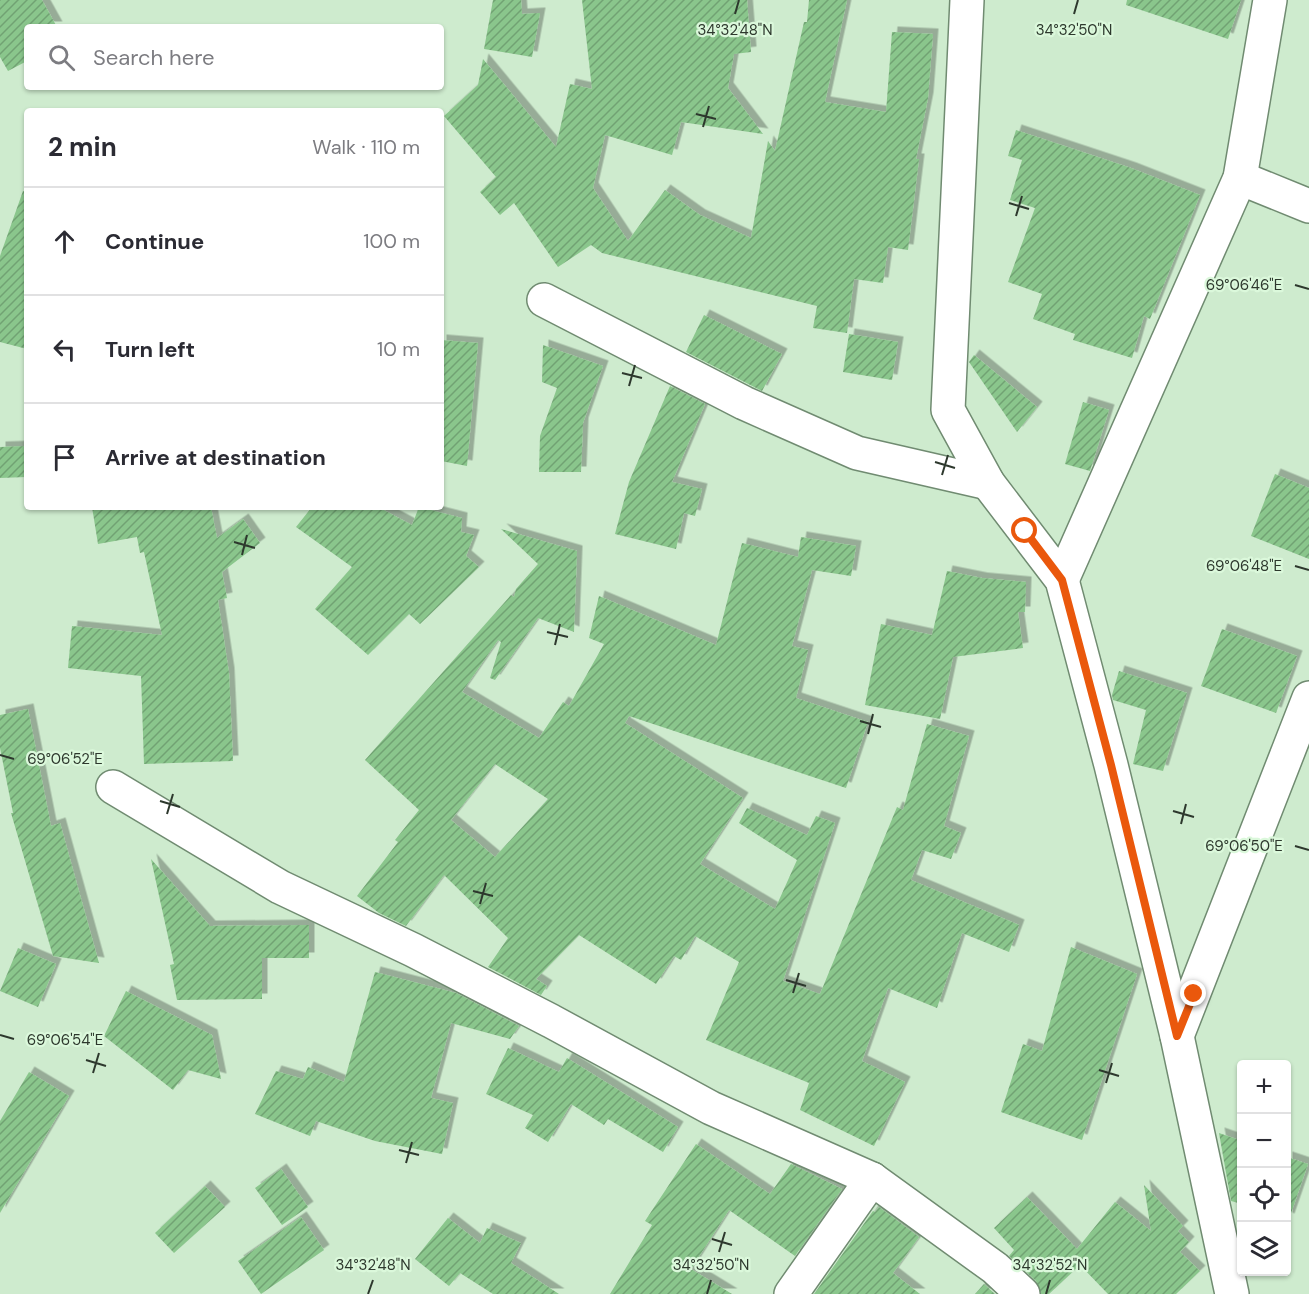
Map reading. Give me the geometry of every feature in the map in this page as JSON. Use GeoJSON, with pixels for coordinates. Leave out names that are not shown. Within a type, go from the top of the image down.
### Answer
{"type":"FeatureCollection","features":[{"type":"Feature","properties":{"kind":"street"},"geometry":{"type":"LineString","coordinates":[[967,0],[948,410],[988,483],[1062,580],[1111,765],[1177,1036],[1232,1294]]}},
{"type":"Feature","properties":{"kind":"street"},"geometry":{"type":"LineString","coordinates":[[965,45],[989,0]]}},
{"type":"Feature","properties":{"kind":"street"},"geometry":{"type":"LineString","coordinates":[[1062,580],[1240,178],[1270,0]]}},
{"type":"Feature","properties":{"kind":"street"},"geometry":{"type":"LineString","coordinates":[[1240,178],[1309,206]]}},
{"type":"Feature","properties":{"kind":"street"},"geometry":{"type":"LineString","coordinates":[[544,300],[744,403],[857,453],[988,483]]}},
{"type":"Feature","properties":{"kind":"street"},"geometry":{"type":"LineString","coordinates":[[1177,1036],[1309,698]]}},
{"type":"Feature","properties":{"kind":"street"},"geometry":{"type":"LineString","coordinates":[[113,787],[280,887],[413,950],[551,1021],[711,1108],[872,1179],[995,1268],[1023,1294]]}},
{"type":"Feature","properties":{"kind":"street"},"geometry":{"type":"LineString","coordinates":[[791,1294],[872,1179]]}},
{"type":"Feature","properties":{"kind":"building"},"geometry":{"type":"Polygon","coordinates":[[[0,0],[42,0],[55,24],[24,24],[24,63],[8,71],[0,57],[0,0]]]}},
{"type":"Feature","properties":{"kind":"building"},"geometry":{"type":"Polygon","coordinates":[[[493,0],[521,0],[522,14],[540,13],[532,57],[484,49],[493,0]]]}},
{"type":"Feature","properties":{"kind":"building"},"geometry":{"type":"Polygon","coordinates":[[[582,0],[747,0],[751,52],[734,54],[728,88],[763,134],[681,122],[672,155],[605,135],[593,188],[628,241],[665,190],[700,215],[751,238],[768,141],[775,151],[804,22],[807,22],[809,0],[847,0],[825,102],[886,112],[892,32],[933,34],[928,98],[916,159],[919,159],[908,250],[888,247],[883,283],[854,279],[847,333],[813,328],[817,306],[602,253],[591,245],[558,267],[514,203],[500,215],[480,192],[496,177],[444,116],[478,85],[483,59],[556,147],[570,84],[592,89],[582,0]]]}},
{"type":"Feature","properties":{"kind":"building"},"geometry":{"type":"Polygon","coordinates":[[[1127,0],[1241,0],[1228,39],[1126,5],[1127,0]]]}},
{"type":"Feature","properties":{"kind":"building"},"geometry":{"type":"Polygon","coordinates":[[[1016,130],[1131,168],[1200,195],[1150,319],[1144,316],[1132,358],[1073,340],[1075,334],[1033,319],[1042,294],[1008,282],[1035,208],[1010,200],[1022,160],[1008,156],[1016,130]]]}},
{"type":"Feature","properties":{"kind":"building"},"geometry":{"type":"Polygon","coordinates":[[[24,191],[24,348],[0,342],[0,256],[24,191]]]}},
{"type":"Feature","properties":{"kind":"building"},"geometry":{"type":"Polygon","coordinates":[[[704,315],[782,354],[762,391],[686,352],[704,315]]]}},
{"type":"Feature","properties":{"kind":"building"},"geometry":{"type":"Polygon","coordinates":[[[849,334],[898,342],[892,380],[843,372],[849,334]]]}},
{"type":"Feature","properties":{"kind":"building"},"geometry":{"type":"Polygon","coordinates":[[[444,340],[478,343],[467,466],[444,462],[444,340]]]}},
{"type":"Feature","properties":{"kind":"building"},"geometry":{"type":"Polygon","coordinates":[[[543,345],[603,366],[583,423],[581,472],[539,472],[540,436],[557,388],[542,382],[543,345]]]}},
{"type":"Feature","properties":{"kind":"building"},"geometry":{"type":"Polygon","coordinates":[[[974,355],[1037,407],[1017,432],[969,362],[974,355]]]}},
{"type":"Feature","properties":{"kind":"building"},"geometry":{"type":"Polygon","coordinates":[[[670,386],[705,404],[672,482],[702,489],[695,516],[684,513],[676,549],[615,534],[629,482],[670,386]]]}},
{"type":"Feature","properties":{"kind":"building"},"geometry":{"type":"Polygon","coordinates":[[[1083,402],[1109,410],[1090,471],[1065,464],[1083,402]]]}},
{"type":"Feature","properties":{"kind":"building"},"geometry":{"type":"Polygon","coordinates":[[[24,446],[24,477],[0,478],[0,447],[24,446]]]}},
{"type":"Feature","properties":{"kind":"building"},"geometry":{"type":"Polygon","coordinates":[[[1275,474],[1309,488],[1309,559],[1251,536],[1275,474]]]}},
{"type":"Feature","properties":{"kind":"building"},"geometry":{"type":"Polygon","coordinates":[[[92,510],[212,510],[217,538],[243,519],[260,543],[222,572],[227,598],[218,600],[229,673],[233,761],[144,764],[141,676],[68,668],[72,626],[162,635],[144,552],[140,553],[137,537],[98,544],[92,510]]]}},
{"type":"Feature","properties":{"kind":"building"},"geometry":{"type":"Polygon","coordinates":[[[310,510],[384,510],[412,525],[418,510],[431,510],[462,518],[461,532],[474,535],[466,556],[479,567],[420,624],[409,614],[368,655],[315,609],[352,567],[296,527],[310,510]]]}},
{"type":"Feature","properties":{"kind":"building"},"geometry":{"type":"Polygon","coordinates":[[[501,529],[577,551],[574,632],[538,618],[495,680],[490,678],[501,642],[498,640],[462,692],[539,738],[563,702],[569,706],[604,644],[589,638],[599,596],[716,645],[742,543],[798,557],[801,537],[856,546],[851,576],[812,570],[792,646],[808,650],[796,698],[868,722],[846,788],[629,716],[625,723],[743,798],[700,864],[775,909],[797,860],[739,823],[747,808],[807,835],[816,816],[835,823],[783,981],[820,994],[897,807],[903,810],[927,724],[969,736],[944,826],[961,833],[951,859],[922,850],[911,880],[1019,925],[1009,952],[962,933],[937,1008],[888,988],[862,1061],[905,1082],[874,1146],[800,1110],[809,1083],[706,1040],[739,962],[695,936],[681,960],[674,956],[656,984],[579,935],[536,979],[547,986],[541,995],[488,967],[508,938],[444,875],[406,926],[379,913],[357,896],[398,842],[395,840],[419,810],[365,760],[511,595],[514,597],[516,589],[538,564],[501,529]],[[495,764],[451,820],[495,857],[548,799],[495,764]]]}},
{"type":"Feature","properties":{"kind":"building"},"geometry":{"type":"Polygon","coordinates":[[[947,571],[982,578],[1026,582],[1025,612],[1018,612],[1023,648],[953,657],[940,719],[865,705],[881,624],[932,635],[947,571]]]}},
{"type":"Feature","properties":{"kind":"building"},"geometry":{"type":"Polygon","coordinates":[[[1222,629],[1297,656],[1276,713],[1201,686],[1222,629]]]}},
{"type":"Feature","properties":{"kind":"building"},"geometry":{"type":"Polygon","coordinates":[[[1119,671],[1187,693],[1163,771],[1133,764],[1146,710],[1113,700],[1112,695],[1119,671]]]}},
{"type":"Feature","properties":{"kind":"building"},"geometry":{"type":"Polygon","coordinates":[[[28,709],[51,826],[60,823],[99,963],[53,956],[11,813],[13,813],[0,748],[0,715],[28,709]]]}},
{"type":"Feature","properties":{"kind":"building"},"geometry":{"type":"Polygon","coordinates":[[[151,859],[210,926],[309,925],[309,958],[262,958],[262,999],[177,1000],[170,965],[174,964],[151,859]]]}},
{"type":"Feature","properties":{"kind":"building"},"geometry":{"type":"Polygon","coordinates":[[[1071,947],[1137,974],[1082,1140],[1001,1112],[1023,1044],[1042,1051],[1071,947]]]}},
{"type":"Feature","properties":{"kind":"building"},"geometry":{"type":"Polygon","coordinates":[[[18,948],[56,964],[38,1007],[0,991],[18,948]]]}},
{"type":"Feature","properties":{"kind":"building"},"geometry":{"type":"Polygon","coordinates":[[[375,972],[456,993],[519,1026],[510,1039],[451,1023],[431,1098],[453,1103],[442,1154],[375,1141],[316,1121],[310,1136],[255,1114],[276,1071],[303,1079],[308,1067],[344,1082],[375,972]]]}},
{"type":"Feature","properties":{"kind":"building"},"geometry":{"type":"Polygon","coordinates":[[[126,991],[212,1035],[221,1079],[188,1070],[173,1090],[104,1036],[126,991]]]}},
{"type":"Feature","properties":{"kind":"building"},"geometry":{"type":"Polygon","coordinates":[[[508,1048],[559,1072],[567,1058],[678,1127],[663,1152],[608,1119],[604,1125],[571,1104],[548,1142],[525,1128],[533,1115],[486,1094],[508,1048]]]}},
{"type":"Feature","properties":{"kind":"building"},"geometry":{"type":"Polygon","coordinates":[[[29,1072],[69,1096],[0,1213],[0,1121],[29,1072]]]}},
{"type":"Feature","properties":{"kind":"building"},"geometry":{"type":"Polygon","coordinates":[[[1219,1133],[1237,1139],[1237,1203],[1231,1201],[1219,1133]]]}},
{"type":"Feature","properties":{"kind":"building"},"geometry":{"type":"Polygon","coordinates":[[[696,1144],[770,1194],[791,1164],[842,1189],[795,1256],[729,1210],[691,1269],[732,1294],[610,1294],[652,1225],[645,1221],[696,1144]]]}},
{"type":"Feature","properties":{"kind":"building"},"geometry":{"type":"Polygon","coordinates":[[[1291,1158],[1308,1164],[1291,1213],[1291,1158]]]}},
{"type":"Feature","properties":{"kind":"building"},"geometry":{"type":"Polygon","coordinates":[[[281,1169],[308,1207],[282,1225],[255,1188],[281,1169]]]}},
{"type":"Feature","properties":{"kind":"building"},"geometry":{"type":"Polygon","coordinates":[[[1144,1185],[1183,1226],[1178,1231],[1189,1242],[1180,1252],[1200,1271],[1176,1294],[1108,1294],[1080,1265],[1049,1294],[1041,1294],[1036,1281],[1009,1256],[1014,1250],[994,1228],[1027,1197],[1077,1249],[1115,1202],[1151,1231],[1144,1185]]]}},
{"type":"Feature","properties":{"kind":"building"},"geometry":{"type":"Polygon","coordinates":[[[205,1186],[225,1207],[174,1253],[155,1233],[205,1186]]]}},
{"type":"Feature","properties":{"kind":"building"},"geometry":{"type":"Polygon","coordinates":[[[879,1207],[919,1237],[893,1273],[920,1294],[814,1294],[873,1211],[875,1212],[879,1207]]]}},
{"type":"Feature","properties":{"kind":"building"},"geometry":{"type":"Polygon","coordinates":[[[301,1217],[324,1250],[261,1294],[238,1261],[301,1217]]]}},
{"type":"Feature","properties":{"kind":"building"},"geometry":{"type":"Polygon","coordinates":[[[448,1218],[480,1243],[487,1228],[521,1243],[511,1263],[559,1294],[493,1294],[460,1273],[449,1286],[415,1259],[448,1218]]]}},
{"type":"Feature","properties":{"kind":"building"},"geometry":{"type":"Polygon","coordinates":[[[984,1284],[995,1294],[975,1294],[984,1284]]]}},
{"type":"Feature","properties":{"kind":"route"},"geometry":{"type":"LineString","coordinates":[[1025,531],[1062,580],[1111,765],[1177,1036],[1194,994]]}}]}
